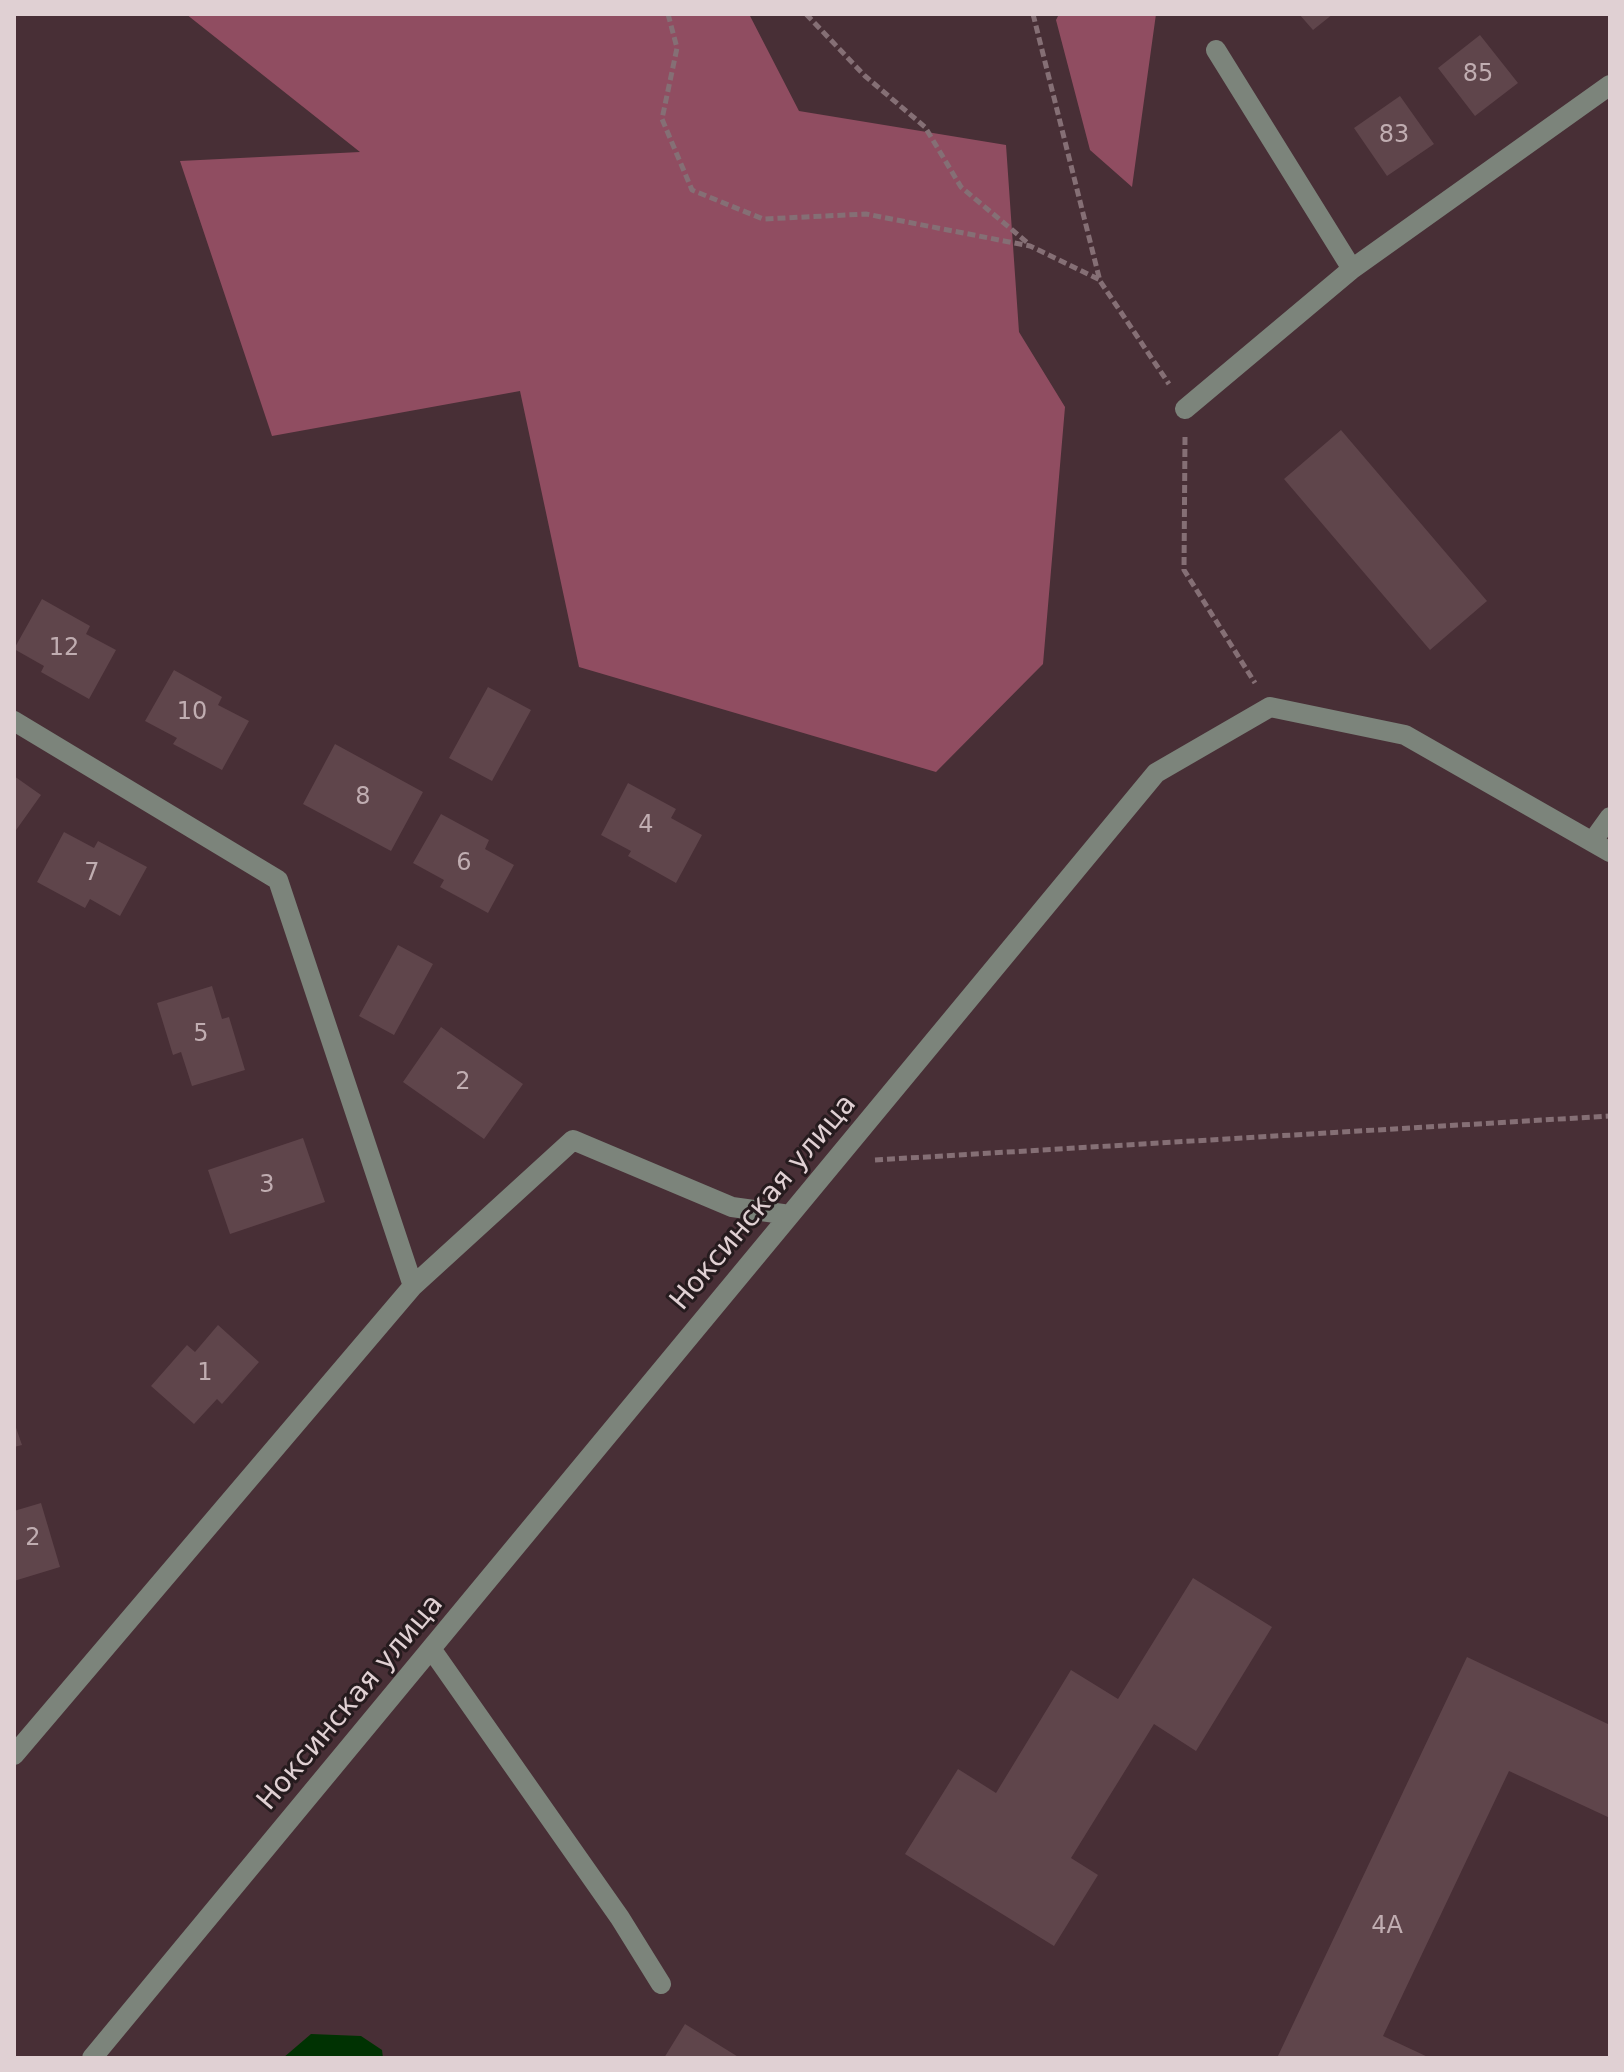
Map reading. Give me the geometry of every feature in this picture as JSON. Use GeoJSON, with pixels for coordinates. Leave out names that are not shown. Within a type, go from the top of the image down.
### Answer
{"type":"FeatureCollection","features":[{"type":"Feature","properties":{"kind":"street"},"geometry":{"type":"LineString","coordinates":[[1216,50],[1352,269]]}},
{"type":"Feature","properties":{"kind":"street"},"geometry":{"type":"LineString","coordinates":[[1185,409],[1352,269],[1610,85]]}},
{"type":"Feature","properties":{"kind":"street"},"geometry":{"type":"LineString","coordinates":[[1270,707],[1405,735],[1601,847],[1610,817]]}},
{"type":"Feature","properties":{"kind":"street","name":"Ноксинская улица"},"geometry":{"type":"LineString","coordinates":[[92,2058],[1156,773],[1270,707]]}},
{"type":"Feature","properties":{"kind":"street"},"geometry":{"type":"LineString","coordinates":[[14,721],[278,880],[413,1286]]}},
{"type":"Feature","properties":{"kind":"street"},"geometry":{"type":"LineString","coordinates":[[14,1755],[413,1286],[573,1140],[732,1207],[790,1215]]}},
{"type":"Feature","properties":{"kind":"street"},"geometry":{"type":"LineString","coordinates":[[432,1650],[620,1918],[661,1984]]}},
{"type":"Feature","properties":{"kind":"path"},"geometry":{"type":"LineString","coordinates":[[668,14],[677,48],[662,119],[692,190],[763,219],[866,214],[1030,246]]}},
{"type":"Feature","properties":{"kind":"path"},"geometry":{"type":"LineString","coordinates":[[806,14],[865,76],[925,127],[961,187],[1030,246],[1100,281]]}},
{"type":"Feature","properties":{"kind":"path"},"geometry":{"type":"LineString","coordinates":[[1033,14],[1100,281],[1185,409],[1184,570],[1270,707]]}},
{"type":"Feature","properties":{"kind":"path"},"geometry":{"type":"LineString","coordinates":[[834,1162],[1610,1116]]}},
{"type":"Feature","properties":{"kind":"shaded area"},"geometry":{"type":"Polygon","coordinates":[[[186,14],[749,14],[799,111],[1006,145],[1019,332],[1065,407],[1043,664],[936,772],[579,667],[520,391],[272,436],[180,161],[360,152],[186,14]]]}},
{"type":"Feature","properties":{"kind":"shaded area"},"geometry":{"type":"Polygon","coordinates":[[[1059,14],[1156,14],[1132,187],[1090,150],[1056,20],[1059,14]]]}},
{"type":"Feature","properties":{"kind":"shaded area"},"geometry":{"type":"Polygon","coordinates":[[[311,2034],[361,2036],[382,2050],[383,2058],[283,2058],[311,2034]]]}},
{"type":"Feature","properties":{"kind":"building"},"geometry":{"type":"Polygon","coordinates":[[[1299,14],[1333,14],[1313,30],[1299,14]]]}},
{"type":"Feature","properties":{"kind":"building"},"geometry":{"type":"Polygon","coordinates":[[[1480,35],[1518,83],[1475,116],[1438,68],[1480,35]]]}},
{"type":"Feature","properties":{"kind":"building"},"geometry":{"type":"Polygon","coordinates":[[[1400,96],[1434,144],[1387,176],[1354,128],[1400,96]]]}},
{"type":"Feature","properties":{"kind":"building"},"geometry":{"type":"Polygon","coordinates":[[[1341,430],[1487,601],[1430,650],[1284,479],[1341,430]]]}},
{"type":"Feature","properties":{"kind":"building"},"geometry":{"type":"Polygon","coordinates":[[[42,599],[90,626],[86,634],[116,650],[89,699],[41,672],[44,666],[14,649],[42,599]]]}},
{"type":"Feature","properties":{"kind":"building"},"geometry":{"type":"Polygon","coordinates":[[[174,670],[222,697],[218,705],[249,721],[222,770],[173,744],[177,738],[145,721],[174,670]]]}},
{"type":"Feature","properties":{"kind":"building"},"geometry":{"type":"Polygon","coordinates":[[[488,687],[531,710],[492,781],[449,758],[488,687]]]}},
{"type":"Feature","properties":{"kind":"building"},"geometry":{"type":"Polygon","coordinates":[[[335,744],[423,792],[391,851],[303,804],[335,744]]]}},
{"type":"Feature","properties":{"kind":"building"},"geometry":{"type":"Polygon","coordinates":[[[14,776],[41,795],[14,833],[14,776]]]}},
{"type":"Feature","properties":{"kind":"building"},"geometry":{"type":"Polygon","coordinates":[[[628,783],[676,809],[671,818],[702,835],[676,883],[628,856],[631,851],[601,835],[628,783]]]}},
{"type":"Feature","properties":{"kind":"building"},"geometry":{"type":"Polygon","coordinates":[[[441,814],[489,840],[485,849],[514,865],[488,913],[440,887],[444,880],[413,863],[441,814]]]}},
{"type":"Feature","properties":{"kind":"building"},"geometry":{"type":"Polygon","coordinates":[[[64,832],[94,848],[98,841],[147,867],[120,916],[90,899],[85,908],[37,882],[64,832]]]}},
{"type":"Feature","properties":{"kind":"building"},"geometry":{"type":"Polygon","coordinates":[[[398,945],[433,964],[394,1035],[359,1016],[398,945]]]}},
{"type":"Feature","properties":{"kind":"building"},"geometry":{"type":"Polygon","coordinates":[[[212,986],[222,1019],[229,1017],[245,1070],[192,1086],[181,1052],[173,1055],[157,1003],[212,986]]]}},
{"type":"Feature","properties":{"kind":"building"},"geometry":{"type":"Polygon","coordinates":[[[441,1027],[523,1084],[484,1139],[403,1082],[441,1027]]]}},
{"type":"Feature","properties":{"kind":"building"},"geometry":{"type":"Polygon","coordinates":[[[303,1138],[325,1202],[230,1234],[208,1170],[303,1138]]]}},
{"type":"Feature","properties":{"kind":"building"},"geometry":{"type":"Polygon","coordinates":[[[218,1325],[259,1362],[222,1404],[217,1399],[194,1424],[151,1386],[187,1345],[195,1352],[218,1325]]]}},
{"type":"Feature","properties":{"kind":"building"},"geometry":{"type":"Polygon","coordinates":[[[14,1422],[22,1445],[14,1447],[14,1422]]]}},
{"type":"Feature","properties":{"kind":"building"},"geometry":{"type":"Polygon","coordinates":[[[41,1503],[60,1567],[14,1581],[14,1511],[41,1503]]]}},
{"type":"Feature","properties":{"kind":"building"},"geometry":{"type":"Polygon","coordinates":[[[1193,1578],[1272,1627],[1196,1751],[1154,1724],[1071,1858],[1098,1875],[1054,1946],[905,1854],[958,1769],[996,1793],[1071,1670],[1118,1699],[1193,1578]]]}},
{"type":"Feature","properties":{"kind":"building"},"geometry":{"type":"Polygon","coordinates":[[[1467,1657],[1610,1725],[1610,1818],[1509,1771],[1383,2036],[1430,2058],[1277,2058],[1467,1657]]]}},
{"type":"Feature","properties":{"kind":"building"},"geometry":{"type":"Polygon","coordinates":[[[685,2024],[740,2058],[664,2058],[685,2024]]]}}]}
